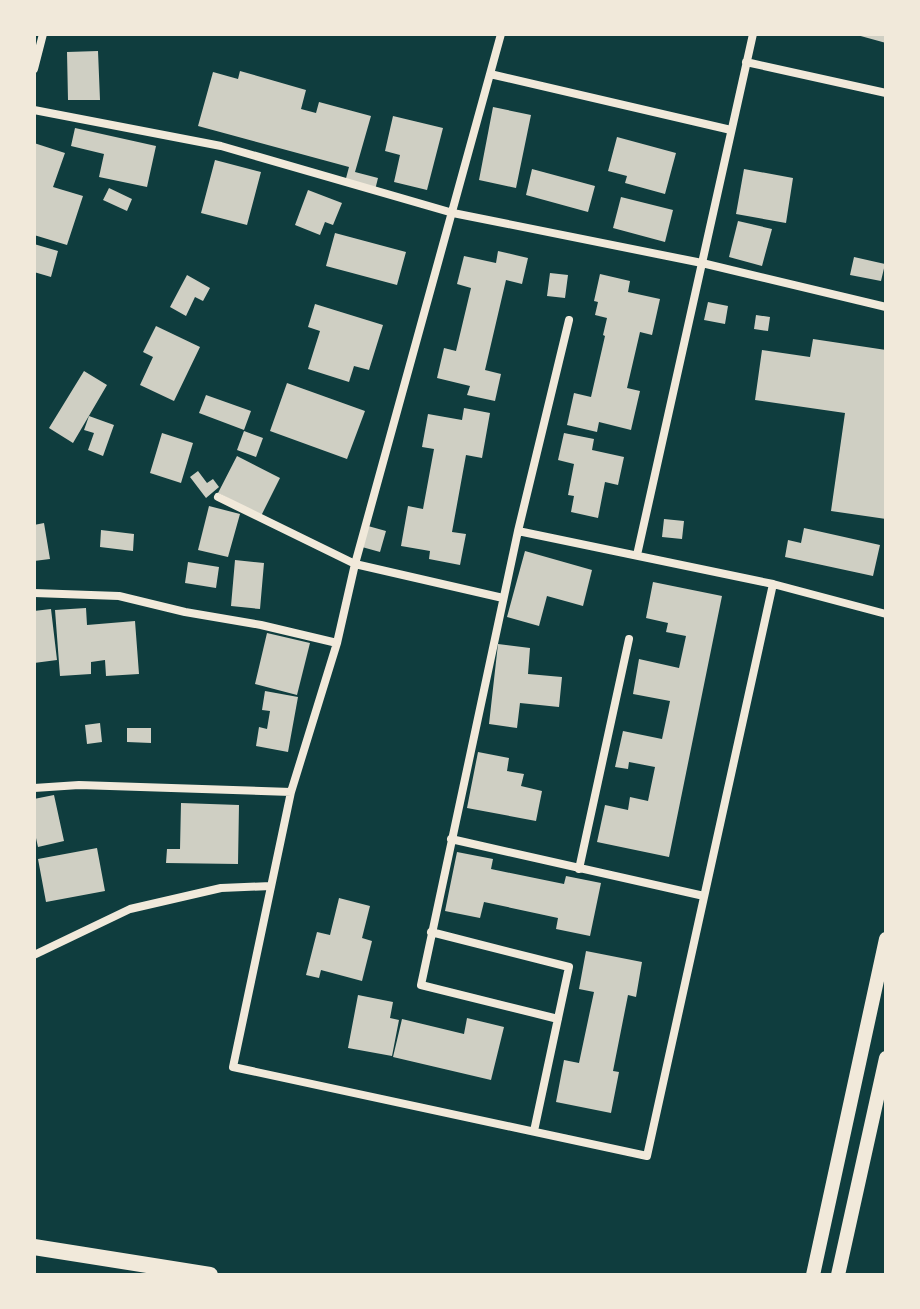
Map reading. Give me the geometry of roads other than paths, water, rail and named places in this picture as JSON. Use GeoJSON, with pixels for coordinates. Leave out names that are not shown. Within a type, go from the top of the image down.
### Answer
{"type":"FeatureCollection","features":[{"type":"Feature","properties":{"kind":"highway"},"geometry":{"type":"LineString","coordinates":[[813,1275],[886,939]]}},
{"type":"Feature","properties":{"kind":"highway"},"geometry":{"type":"LineString","coordinates":[[838,1275],[886,1058]]}},
{"type":"Feature","properties":{"kind":"highway"},"geometry":{"type":"LineString","coordinates":[[34,1247],[210,1275]]}},
{"type":"Feature","properties":{"kind":"street"},"geometry":{"type":"LineString","coordinates":[[34,69],[43,34]]}},
{"type":"Feature","properties":{"kind":"street"},"geometry":{"type":"LineString","coordinates":[[501,34],[355,564],[337,643],[291,792],[233,1067],[647,1156],[773,584]]}},
{"type":"Feature","properties":{"kind":"street"},"geometry":{"type":"LineString","coordinates":[[637,555],[753,34]]}},
{"type":"Feature","properties":{"kind":"street"},"geometry":{"type":"LineString","coordinates":[[746,62],[886,93]]}},
{"type":"Feature","properties":{"kind":"street"},"geometry":{"type":"LineString","coordinates":[[490,74],[731,130]]}},
{"type":"Feature","properties":{"kind":"street"},"geometry":{"type":"LineString","coordinates":[[34,110],[221,146],[453,213],[702,263],[886,307]]}},
{"type":"Feature","properties":{"kind":"street"},"geometry":{"type":"LineString","coordinates":[[558,1019],[421,985],[503,598],[569,320]]}},
{"type":"Feature","properties":{"kind":"street"},"geometry":{"type":"LineString","coordinates":[[218,497],[355,564],[503,598]]}},
{"type":"Feature","properties":{"kind":"street"},"geometry":{"type":"LineString","coordinates":[[518,531],[773,584],[886,614]]}},
{"type":"Feature","properties":{"kind":"street"},"geometry":{"type":"LineString","coordinates":[[34,593],[119,596],[337,643]]}},
{"type":"Feature","properties":{"kind":"street"},"geometry":{"type":"LineString","coordinates":[[579,869],[629,639]]}},
{"type":"Feature","properties":{"kind":"street"},"geometry":{"type":"LineString","coordinates":[[34,788],[79,785],[291,792]]}},
{"type":"Feature","properties":{"kind":"street"},"geometry":{"type":"LineString","coordinates":[[451,839],[704,896]]}},
{"type":"Feature","properties":{"kind":"street"},"geometry":{"type":"LineString","coordinates":[[34,955],[130,909],[221,888],[271,886]]}},
{"type":"Feature","properties":{"kind":"street"},"geometry":{"type":"LineString","coordinates":[[431,932],[569,967],[534,1131]]}}]}
